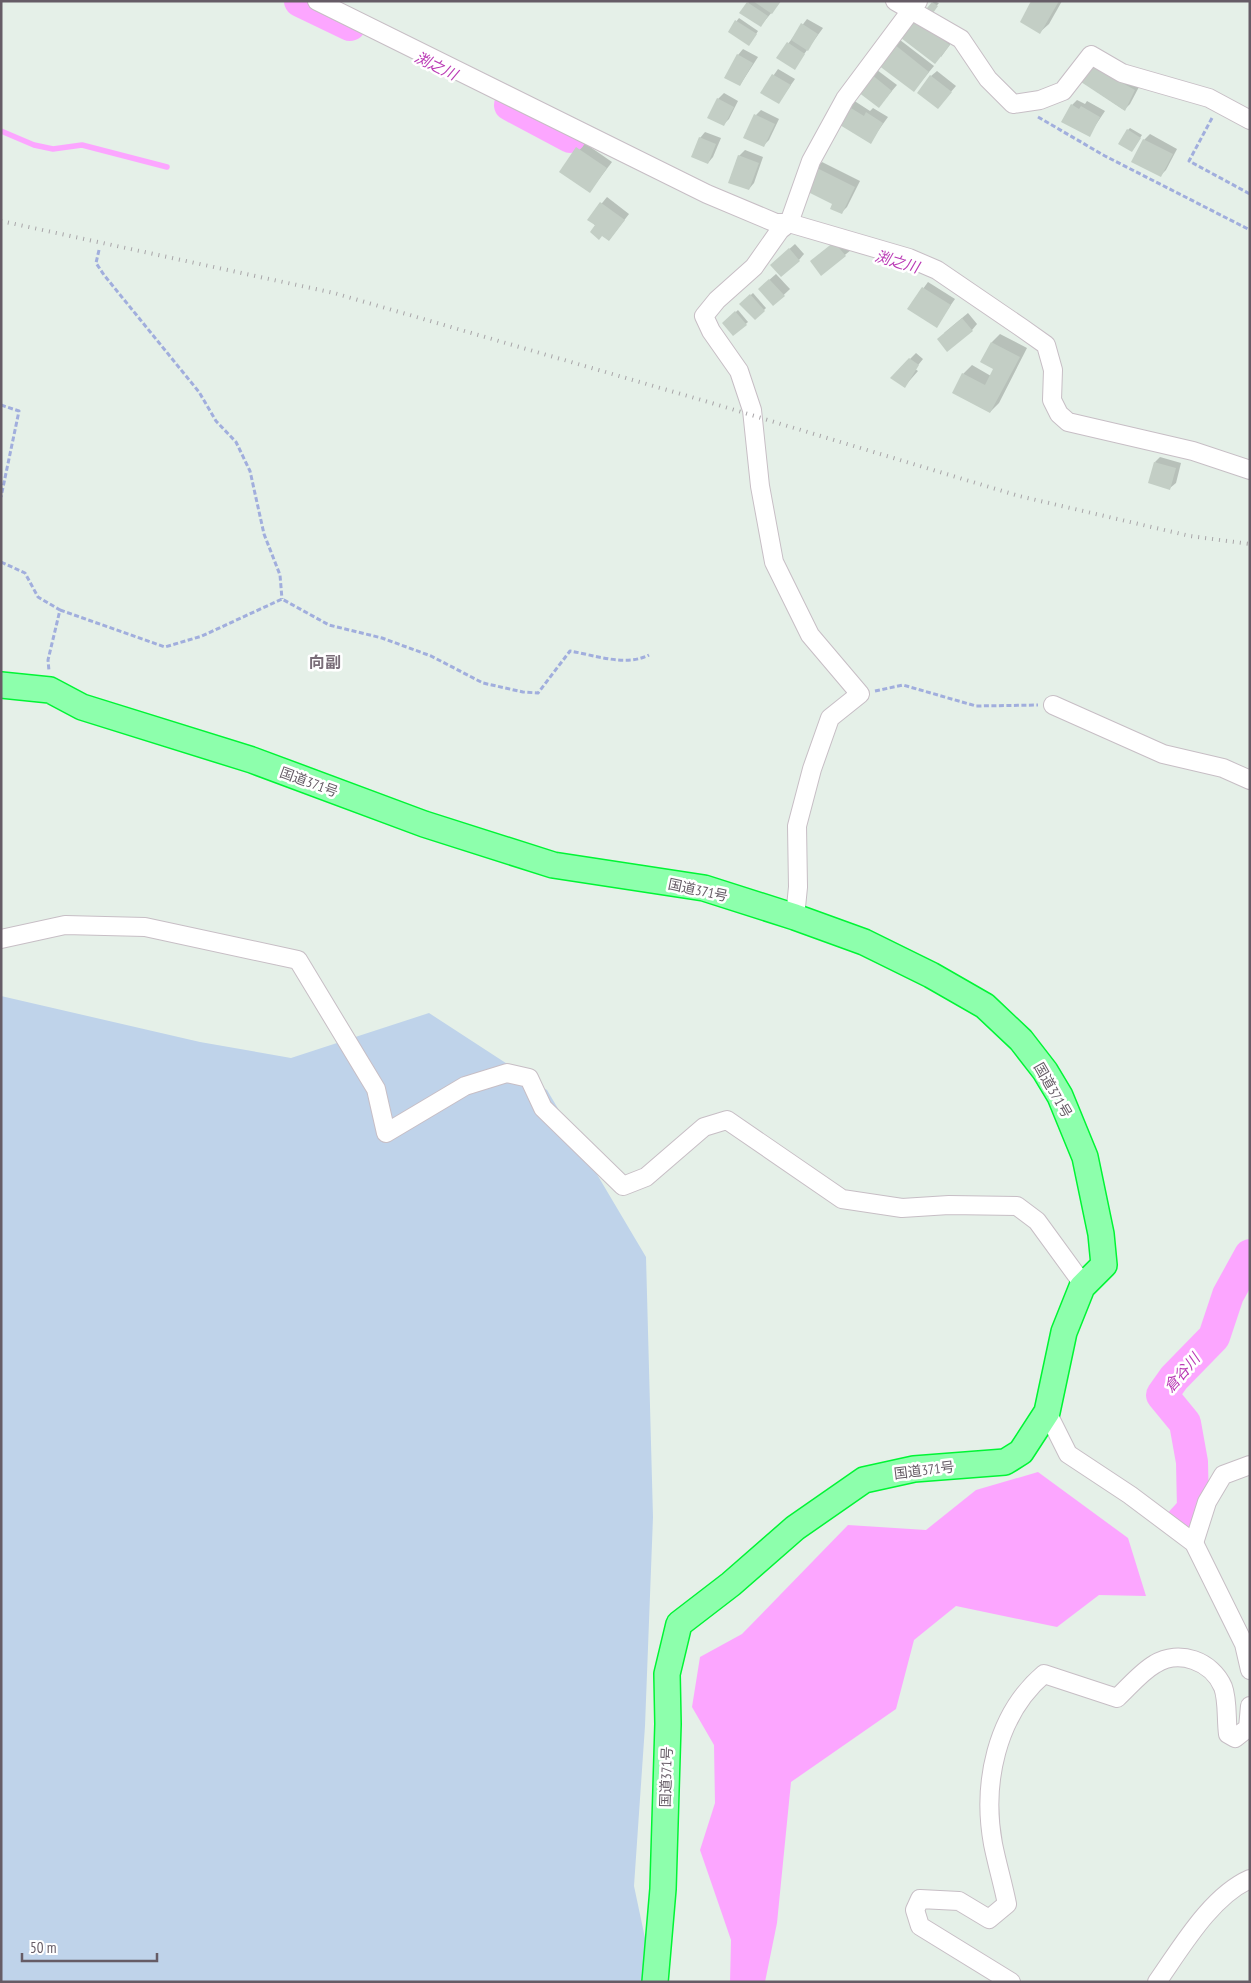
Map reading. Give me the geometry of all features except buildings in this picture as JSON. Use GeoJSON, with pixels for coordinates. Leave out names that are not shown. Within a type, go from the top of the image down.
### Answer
{"type":"FeatureCollection","features":[{"type":"Feature","properties":{"kind":"highway","name":"国道371号"},"geometry":{"type":"LineString","coordinates":[[1,685],[50,690],[82,707],[252,760],[424,824],[553,865],[704,888],[795,917],[864,942],[931,975],[985,1006],[1021,1040],[1045,1071],[1060,1096],[1085,1157],[1101,1234],[1104,1265],[1082,1287],[1064,1332],[1047,1412],[1021,1452],[1005,1462],[914,1469],[864,1480],[795,1528],[731,1584],[679,1624],[667,1674],[668,1724],[663,1889],[655,1982]]}},
{"type":"Feature","properties":{"kind":"street"},"geometry":{"type":"LineString","coordinates":[[317,1],[707,194],[776,223],[789,223],[909,258],[937,270],[1046,345],[1053,370],[1052,400],[1059,414],[1068,422],[1194,450],[1250,470]]}},
{"type":"Feature","properties":{"kind":"street"},"geometry":{"type":"LineString","coordinates":[[895,1],[915,6],[961,39],[988,79],[1013,104],[1040,100],[1063,91],[1091,55],[1122,73],[1209,98],[1250,120]]}},
{"type":"Feature","properties":{"kind":"street"},"geometry":{"type":"LineString","coordinates":[[795,917],[798,887],[797,826],[812,769],[830,718],[860,694],[810,635],[774,562],[760,486],[752,410],[739,371],[711,331],[704,316],[713,304],[754,267],[780,230],[789,223],[811,161],[845,99],[915,6]]}},
{"type":"Feature","properties":{"kind":"street"},"geometry":{"type":"LineString","coordinates":[[1054,705],[1163,754],[1223,768],[1250,780]]}},
{"type":"Feature","properties":{"kind":"street"},"geometry":{"type":"LineString","coordinates":[[1,939],[65,925],[145,927],[298,960],[376,1089],[386,1133],[465,1086],[507,1073],[521,1076],[528,1078],[543,1108],[623,1186],[646,1177],[704,1127],[727,1120],[842,1199],[902,1208],[949,1205],[1017,1206],[1037,1221],[1066,1260],[1082,1287]]}},
{"type":"Feature","properties":{"kind":"street"},"geometry":{"type":"LineString","coordinates":[[1047,1412],[1068,1454],[1130,1495],[1194,1543],[1244,1644],[1250,1670]]}},
{"type":"Feature","properties":{"kind":"street"},"geometry":{"type":"LineString","coordinates":[[1194,1543],[1208,1502],[1223,1475],[1250,1465]]}},
{"type":"Feature","properties":{"kind":"street"},"geometry":{"type":"LineString","coordinates":[[1011,1982],[920,1926],[914,1910],[920,1899],[959,1901],[989,1920],[1007,1904],[993,1842],[990,1792],[999,1740],[1013,1709],[1034,1682],[1044,1674],[1117,1698],[1155,1664],[1176,1656],[1195,1660],[1214,1672],[1223,1688],[1228,1734],[1235,1738],[1248,1728],[1250,1706]]}},
{"type":"Feature","properties":{"kind":"street"},"geometry":{"type":"LineString","coordinates":[[1157,1982],[1193,1930],[1227,1894],[1250,1879]]}},
{"type":"Feature","properties":{"kind":"path"},"geometry":{"type":"LineString","coordinates":[[1013,104],[1105,156],[1250,230]]}},
{"type":"Feature","properties":{"kind":"path"},"geometry":{"type":"LineString","coordinates":[[1219,104],[1189,161],[1250,194]]}},
{"type":"Feature","properties":{"kind":"path"},"geometry":{"type":"LineString","coordinates":[[99,250],[96,263],[104,275],[199,392],[216,421],[236,442],[250,471],[264,534],[280,575],[282,599]]}},
{"type":"Feature","properties":{"kind":"path"},"geometry":{"type":"LineString","coordinates":[[1,405],[19,411],[1,497]]}},
{"type":"Feature","properties":{"kind":"path"},"geometry":{"type":"LineString","coordinates":[[1,562],[25,573],[38,597],[60,610],[165,647],[202,636],[282,599]]}},
{"type":"Feature","properties":{"kind":"path"},"geometry":{"type":"LineString","coordinates":[[282,599],[329,625],[382,638],[431,656],[483,683],[523,692],[538,693],[570,651],[616,660],[640,660],[649,655]]}},
{"type":"Feature","properties":{"kind":"path"},"geometry":{"type":"LineString","coordinates":[[50,690],[48,660],[60,610]]}},
{"type":"Feature","properties":{"kind":"path"},"geometry":{"type":"LineString","coordinates":[[860,694],[903,685],[976,706],[1054,705]]}},
{"type":"Feature","properties":{"kind":"shaded area"},"geometry":{"type":"Polygon","coordinates":[[[1,996],[200,1042],[291,1058],[429,1013],[547,1090],[646,1257],[653,1517],[645,1726],[634,1886],[649,1957],[661,1982],[1,1982],[1,996]]]}},
{"type":"Feature","properties":{"kind":"shaded area"},"geometry":{"type":"Polygon","coordinates":[[[1038,1472],[1128,1538],[1146,1596],[1099,1595],[1057,1627],[956,1606],[914,1640],[896,1709],[791,1782],[777,1923],[765,1982],[730,1982],[731,1940],[700,1850],[715,1803],[714,1745],[692,1707],[700,1657],[742,1634],[848,1525],[926,1530],[976,1490],[1038,1472]]]}},
{"type":"Feature","properties":{"kind":"waterway","name":"渕之川"},"geometry":{"type":"LineString","coordinates":[[300,1],[350,25]]}},
{"type":"Feature","properties":{"kind":"waterway","name":"渕之川"},"geometry":{"type":"LineString","coordinates":[[510,105],[570,137]]}},
{"type":"Feature","properties":{"kind":"waterway"},"geometry":{"type":"LineString","coordinates":[[1,131],[34,145],[53,149],[82,145],[167,167]]}},
{"type":"Feature","properties":{"kind":"waterway","name":"倉谷川"},"geometry":{"type":"LineString","coordinates":[[1182,1521],[1193,1509],[1192,1462],[1185,1423],[1162,1395],[1174,1378],[1214,1337],[1228,1295],[1250,1255]]}},
{"type":"Feature","properties":{"kind":"railway"},"geometry":{"type":"LineString","coordinates":[[1,221],[334,293],[705,401],[1019,496],[1190,536],[1250,544]]}},
{"type":"Feature","properties":{"kind":"district","name":"向副"},"geometry":{"type":"Point","coordinates":[325,662]}}]}
